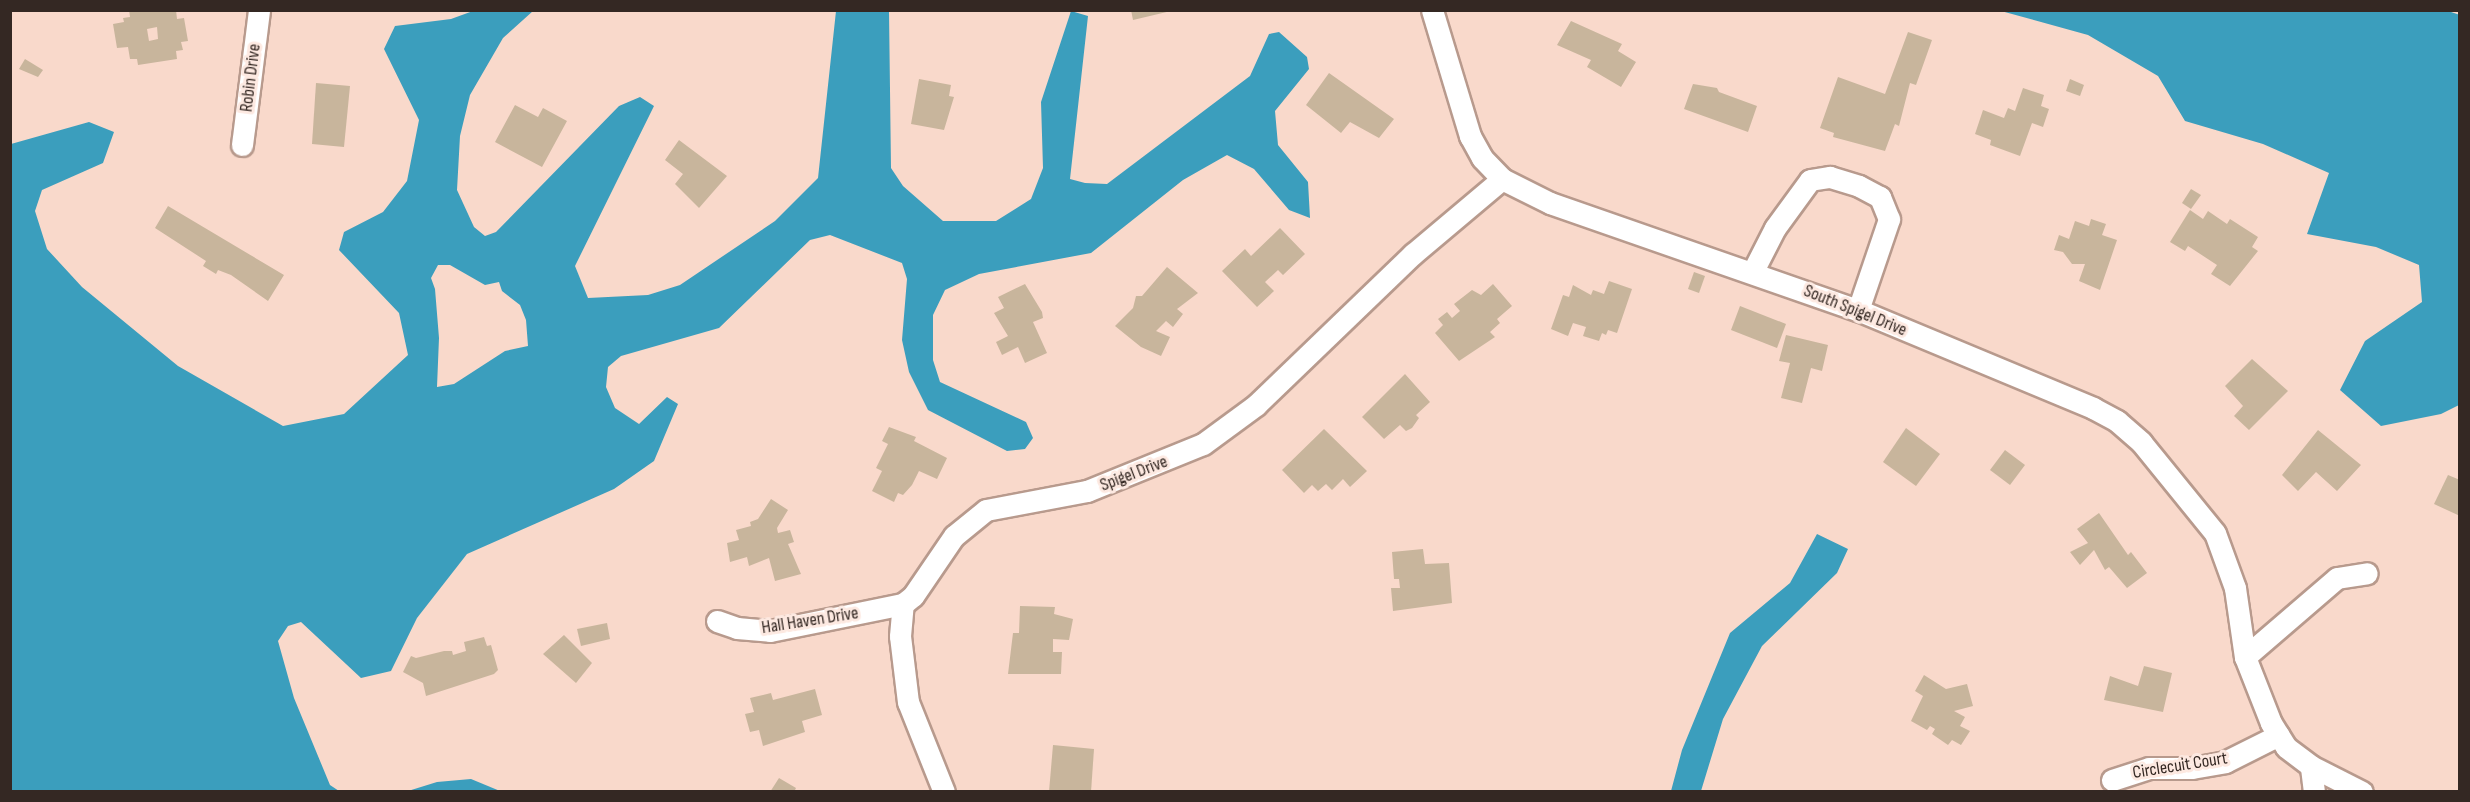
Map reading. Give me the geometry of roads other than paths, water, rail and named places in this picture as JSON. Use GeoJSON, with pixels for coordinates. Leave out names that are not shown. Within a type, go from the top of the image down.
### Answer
{"type":"FeatureCollection","features":[{"type":"Feature","properties":{"kind":"street","name":"Robin Drive"},"geometry":{"type":"LineString","coordinates":[[242,145],[259,10]]}},
{"type":"Feature","properties":{"kind":"street","name":"South Spigel Drive"},"geometry":{"type":"LineString","coordinates":[[1432,10],[1470,136],[1482,158],[1502,179],[1550,203],[1753,271],[1858,310],[2093,408],[2141,442],[2215,533],[2235,588],[2245,657],[2256,692],[2279,735],[2311,766],[2362,792]]}},
{"type":"Feature","properties":{"kind":"street"},"geometry":{"type":"LineString","coordinates":[[1753,271],[1775,228],[1810,180],[1830,177],[1859,186],[1880,197],[1889,219],[1858,310]]}},
{"type":"Feature","properties":{"kind":"street","name":"Spigel Drive"},"geometry":{"type":"LineString","coordinates":[[903,604],[914,596],[954,536],[986,510],[1087,491],[1178,457],[1234,423],[1413,254],[1502,179]]}},
{"type":"Feature","properties":{"kind":"street"},"geometry":{"type":"LineString","coordinates":[[2245,657],[2337,578],[2367,573]]}},
{"type":"Feature","properties":{"kind":"street"},"geometry":{"type":"LineString","coordinates":[[903,604],[900,636],[908,702],[944,792]]}},
{"type":"Feature","properties":{"kind":"street","name":"Hall Haven Drive"},"geometry":{"type":"LineString","coordinates":[[717,621],[737,628],[770,631],[903,604]]}},
{"type":"Feature","properties":{"kind":"street","name":"Circlecuit Court"},"geometry":{"type":"LineString","coordinates":[[2112,780],[2149,768],[2192,768],[2225,762],[2279,735]]}},
{"type":"Feature","properties":{"kind":"street"},"geometry":{"type":"LineString","coordinates":[[2311,766],[2314,792]]}},
{"type":"Feature","properties":{"kind":"water"},"geometry":{"type":"Polygon","coordinates":[[[2445,10],[2460,15],[2459,405],[2441,414],[2381,426],[2340,390],[2365,341],[2422,302],[2419,265],[2376,247],[2307,234],[2329,173],[2263,144],[2185,121],[2158,76],[2088,35],[2001,11],[2445,10]]]}},
{"type":"Feature","properties":{"kind":"water"},"geometry":{"type":"Polygon","coordinates":[[[473,11],[533,11],[503,38],[470,95],[460,136],[457,190],[474,227],[485,236],[496,232],[619,106],[640,97],[654,106],[575,266],[588,298],[648,295],[680,285],[775,221],[818,178],[836,11],[889,11],[891,168],[903,186],[943,221],[996,221],[1031,199],[1043,168],[1041,102],[1071,11],[1088,16],[1070,179],[1085,183],[1107,184],[1250,76],[1269,34],[1279,32],[1307,57],[1309,69],[1275,111],[1278,145],[1308,182],[1310,218],[1289,210],[1254,169],[1227,155],[1183,180],[1091,253],[979,274],[945,290],[933,315],[933,360],[940,382],[1026,422],[1033,438],[1025,449],[1007,451],[928,410],[909,372],[902,340],[907,279],[902,263],[830,235],[810,240],[719,328],[621,356],[608,367],[606,387],[615,408],[639,424],[667,397],[678,404],[654,461],[614,489],[467,554],[417,618],[391,671],[361,678],[301,622],[288,626],[278,641],[294,698],[330,785],[339,791],[11,791],[11,144],[89,122],[114,132],[103,163],[42,190],[35,211],[47,249],[82,287],[178,366],[283,426],[344,414],[408,355],[399,313],[339,250],[344,232],[383,212],[407,181],[419,120],[384,49],[395,26],[451,19],[473,11]],[[438,265],[431,278],[435,289],[439,338],[437,387],[454,384],[505,351],[528,346],[526,320],[520,305],[502,291],[499,282],[485,285],[450,265],[438,265]]]}},
{"type":"Feature","properties":{"kind":"water"},"geometry":{"type":"Polygon","coordinates":[[[1817,534],[1848,549],[1837,573],[1762,646],[1723,719],[1701,791],[1671,791],[1682,750],[1730,633],[1790,583],[1817,534]]]}},
{"type":"Feature","properties":{"kind":"water"},"geometry":{"type":"Polygon","coordinates":[[[471,779],[500,791],[408,791],[437,782],[471,779]]]}}]}
